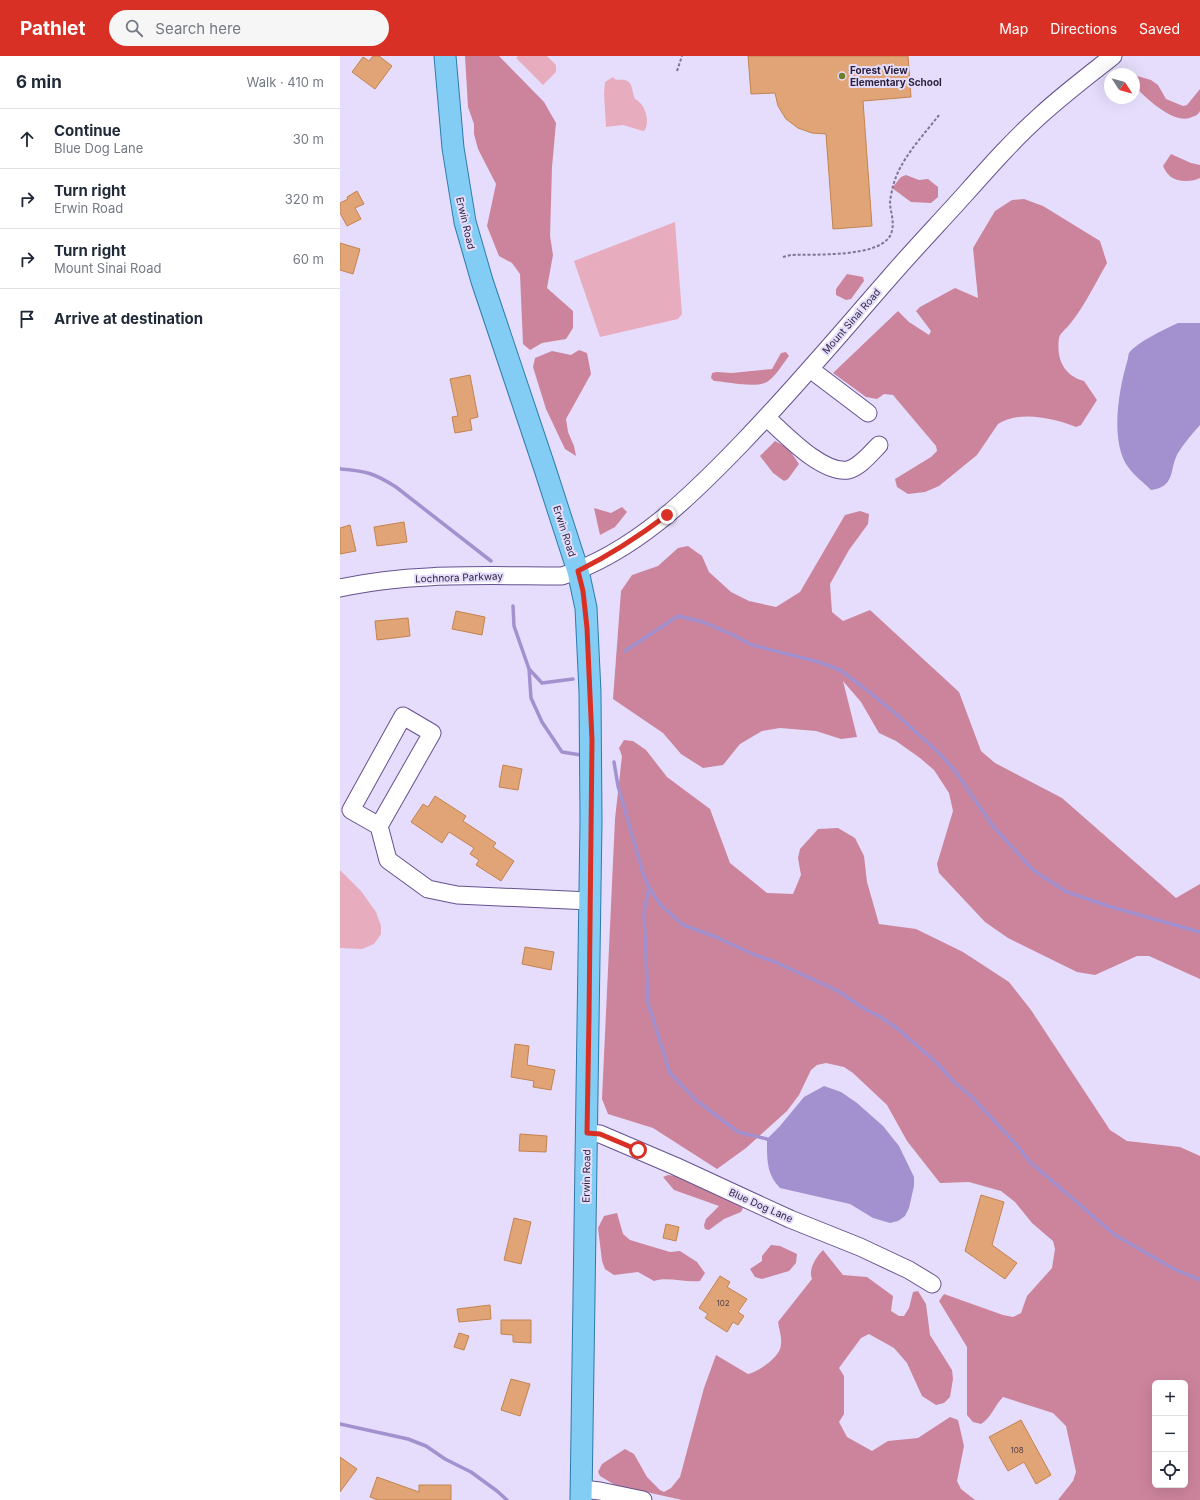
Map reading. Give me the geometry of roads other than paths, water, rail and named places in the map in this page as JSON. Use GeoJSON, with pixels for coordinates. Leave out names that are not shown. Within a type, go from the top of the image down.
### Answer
{"type":"FeatureCollection","features":[{"type":"Feature","properties":{"kind":"main road","name":"Erwin Road"},"geometry":{"type":"LineString","coordinates":[[445,56],[453,148],[459,194],[470,241],[578,571],[586,608],[590,678],[592,762],[582,1494]]}},
{"type":"Feature","properties":{"kind":"street","name":"Mount Sinai Road"},"geometry":{"type":"LineString","coordinates":[[578,571],[608,556],[667,515],[720,466],[767,418],[891,275],[999,157],[1041,115],[1113,56]]}},
{"type":"Feature","properties":{"kind":"street"},"geometry":{"type":"LineString","coordinates":[[810,369],[868,413]]}},
{"type":"Feature","properties":{"kind":"street"},"geometry":{"type":"LineString","coordinates":[[767,418],[820,463],[834,470],[849,470],[865,461],[878,445]]}},
{"type":"Feature","properties":{"kind":"street","name":"Lochnora Parkway"},"geometry":{"type":"LineString","coordinates":[[340,588],[424,577],[562,576],[578,571]]}},
{"type":"Feature","properties":{"kind":"street"},"geometry":{"type":"LineString","coordinates":[[378,826],[432,733],[403,716],[351,810],[378,826],[388,860],[428,890],[457,895],[590,901]]}},
{"type":"Feature","properties":{"kind":"street","name":"Blue Dog Lane"},"geometry":{"type":"LineString","coordinates":[[587,1133],[600,1134],[675,1166],[790,1219],[860,1247],[909,1270],[932,1284]]}},
{"type":"Feature","properties":{"kind":"street"},"geometry":{"type":"LineString","coordinates":[[582,1494],[600,1491],[643,1500]]}},
{"type":"Feature","properties":{"kind":"waterway"},"geometry":{"type":"LineString","coordinates":[[340,469],[370,474],[388,482],[491,561]]}},
{"type":"Feature","properties":{"kind":"waterway"},"geometry":{"type":"LineString","coordinates":[[513,606],[514,626],[529,669],[531,698],[542,722],[562,752],[581,755]]}},
{"type":"Feature","properties":{"kind":"waterway"},"geometry":{"type":"LineString","coordinates":[[625,651],[678,616],[703,622],[752,645],[819,662],[840,670],[896,714],[939,753],[956,772],[992,825],[1033,870],[1067,892],[1108,906],[1200,933]]}},
{"type":"Feature","properties":{"kind":"waterway"},"geometry":{"type":"LineString","coordinates":[[529,669],[542,683],[573,679]]}},
{"type":"Feature","properties":{"kind":"waterway"},"geometry":{"type":"LineString","coordinates":[[614,762],[618,786],[648,886],[660,904],[683,925],[773,961],[838,991],[898,1029],[937,1063],[954,1082],[972,1097],[1014,1142],[1030,1162],[1115,1235],[1174,1269],[1200,1280]]}},
{"type":"Feature","properties":{"kind":"waterway"},"geometry":{"type":"LineString","coordinates":[[649,887],[644,912],[648,1003],[670,1073],[696,1100],[738,1132],[771,1140]]}},
{"type":"Feature","properties":{"kind":"waterway"},"geometry":{"type":"LineString","coordinates":[[340,1424],[408,1439],[426,1446],[445,1459],[471,1472],[507,1500]]}},
{"type":"Feature","properties":{"kind":"place","name":"Forest View Elementary School"},"geometry":{"type":"Point","coordinates":[842,76]}}]}
